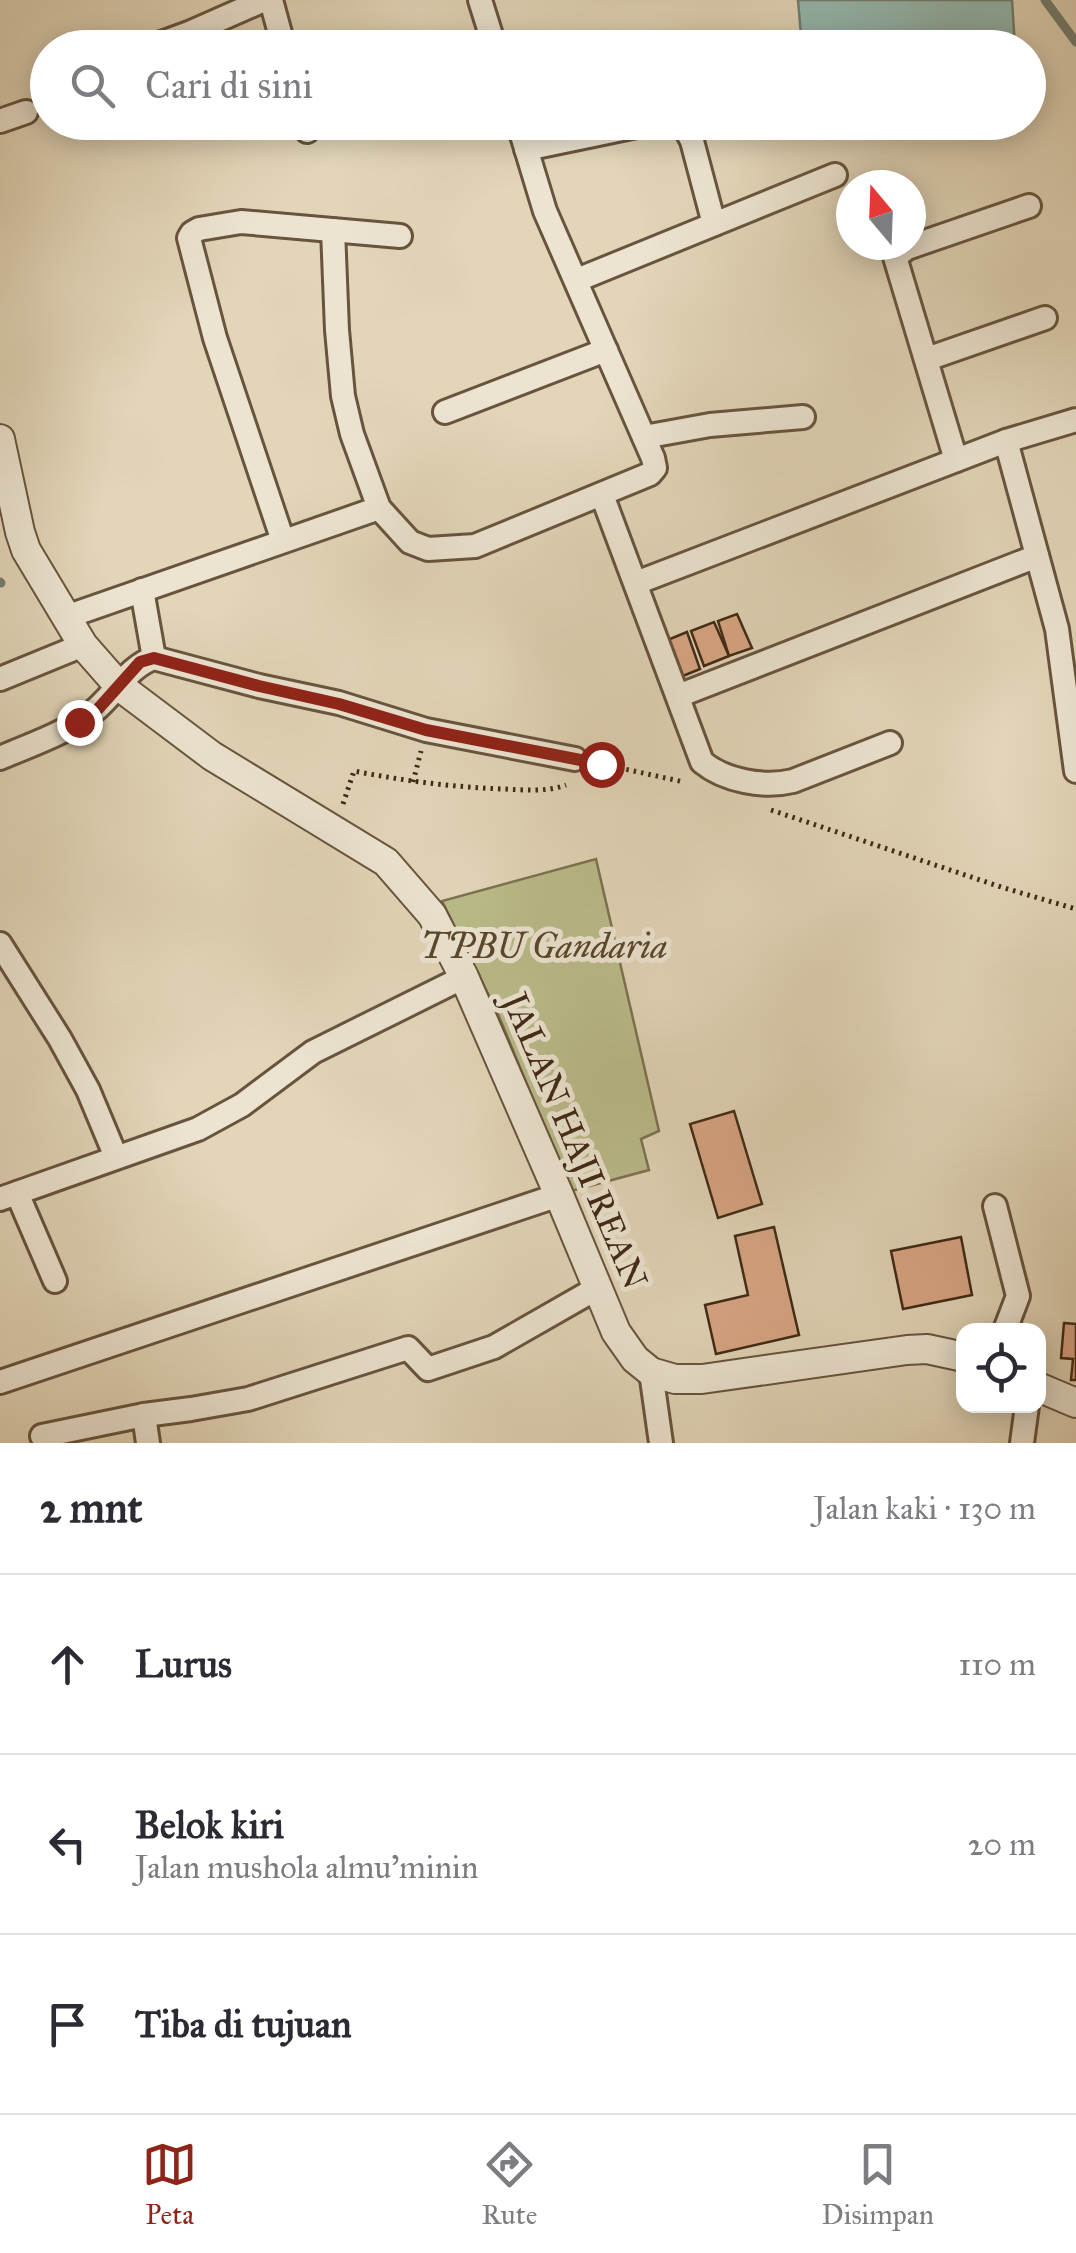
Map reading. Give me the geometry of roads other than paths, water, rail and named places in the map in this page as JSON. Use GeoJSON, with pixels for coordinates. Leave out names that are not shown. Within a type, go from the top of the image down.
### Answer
{"type":"FeatureCollection","features":[{"type":"Feature","properties":{"kind":"street"},"geometry":{"type":"LineString","coordinates":[[198,30],[267,0],[278,30]]}},
{"type":"Feature","properties":{"kind":"street"},"geometry":{"type":"LineString","coordinates":[[480,0],[489,30]]}},
{"type":"Feature","properties":{"kind":"street"},"geometry":{"type":"LineString","coordinates":[[0,121],[26,112]]}},
{"type":"Feature","properties":{"kind":"street"},"geometry":{"type":"LineString","coordinates":[[332,230],[337,330],[352,434],[379,508],[410,542],[428,549],[475,546],[653,472],[655,464],[644,436],[545,211],[523,140]]}},
{"type":"Feature","properties":{"kind":"street"},"geometry":{"type":"LineString","coordinates":[[526,149],[569,140]]}},
{"type":"Feature","properties":{"kind":"street"},"geometry":{"type":"LineString","coordinates":[[691,140],[714,224]]}},
{"type":"Feature","properties":{"kind":"street"},"geometry":{"type":"LineString","coordinates":[[577,280],[835,176]]}},
{"type":"Feature","properties":{"kind":"street"},"geometry":{"type":"LineString","coordinates":[[956,460],[895,262],[897,254],[1029,206]]}},
{"type":"Feature","properties":{"kind":"street"},"geometry":{"type":"LineString","coordinates":[[284,542],[216,338],[190,238],[199,228],[241,222],[400,236]]}},
{"type":"Feature","properties":{"kind":"street"},"geometry":{"type":"LineString","coordinates":[[927,359],[1045,318]]}},
{"type":"Feature","properties":{"kind":"street"},"geometry":{"type":"LineString","coordinates":[[445,412],[606,350]]}},
{"type":"Feature","properties":{"kind":"street"},"geometry":{"type":"LineString","coordinates":[[644,436],[803,416]]}},
{"type":"Feature","properties":{"kind":"street"},"geometry":{"type":"LineString","coordinates":[[636,583],[956,460],[1076,420]]}},
{"type":"Feature","properties":{"kind":"street","name":"JALAN HAJI REAN"},"geometry":{"type":"LineString","coordinates":[[0,439],[10,525],[84,645],[119,686],[212,756],[386,862],[432,916],[464,977],[560,1195],[586,1295],[634,1360],[650,1372]]}},
{"type":"Feature","properties":{"kind":"street"},"geometry":{"type":"LineString","coordinates":[[1006,442],[1057,630],[1072,706],[1076,771]]}},
{"type":"Feature","properties":{"kind":"street"},"geometry":{"type":"LineString","coordinates":[[602,495],[702,762],[726,776],[776,785],[890,744]]}},
{"type":"Feature","properties":{"kind":"street"},"geometry":{"type":"LineString","coordinates":[[66,617],[379,508]]}},
{"type":"Feature","properties":{"kind":"street"},"geometry":{"type":"LineString","coordinates":[[678,696],[1037,556]]}},
{"type":"Feature","properties":{"kind":"street"},"geometry":{"type":"LineString","coordinates":[[142,590],[154,658]]}},
{"type":"Feature","properties":{"kind":"street"},"geometry":{"type":"LineString","coordinates":[[0,679],[84,645]]}},
{"type":"Feature","properties":{"kind":"street"},"geometry":{"type":"LineString","coordinates":[[0,758],[79,722],[98,709],[140,662],[154,658],[426,730],[581,766]]}},
{"type":"Feature","properties":{"kind":"street"},"geometry":{"type":"LineString","coordinates":[[0,944],[88,1090],[116,1157]]}},
{"type":"Feature","properties":{"kind":"street"},"geometry":{"type":"LineString","coordinates":[[54,1280],[9,1196],[198,1129],[242,1105],[312,1052],[464,977]]}},
{"type":"Feature","properties":{"kind":"street"},"geometry":{"type":"LineString","coordinates":[[0,1382],[560,1195]]}},
{"type":"Feature","properties":{"kind":"street"},"geometry":{"type":"LineString","coordinates":[[994,1206],[1018,1296],[1007,1323]]}},
{"type":"Feature","properties":{"kind":"street"},"geometry":{"type":"LineString","coordinates":[[42,1436],[248,1398],[408,1348],[428,1369],[494,1347],[586,1295]]}},
{"type":"Feature","properties":{"kind":"street"},"geometry":{"type":"LineString","coordinates":[[662,1443],[650,1372],[702,1380],[907,1350],[956,1355]]}},
{"type":"Feature","properties":{"kind":"street"},"geometry":{"type":"LineString","coordinates":[[1046,1391],[1076,1403]]}},
{"type":"Feature","properties":{"kind":"street"},"geometry":{"type":"LineString","coordinates":[[1022,1443],[1026,1413]]}},
{"type":"Feature","properties":{"kind":"street"},"geometry":{"type":"LineString","coordinates":[[144,1415],[148,1443]]}},
{"type":"Feature","properties":{"kind":"water"},"geometry":{"type":"Polygon","coordinates":[[[798,0],[1012,0],[1014,30],[801,30],[798,0]]]}},
{"type":"Feature","properties":{"kind":"waterway"},"geometry":{"type":"LineString","coordinates":[[1045,0],[1076,42]]}},
{"type":"Feature","properties":{"kind":"park label","name":"TPBU Gandaria"},"geometry":{"type":"Point","coordinates":[544,946]}}]}
